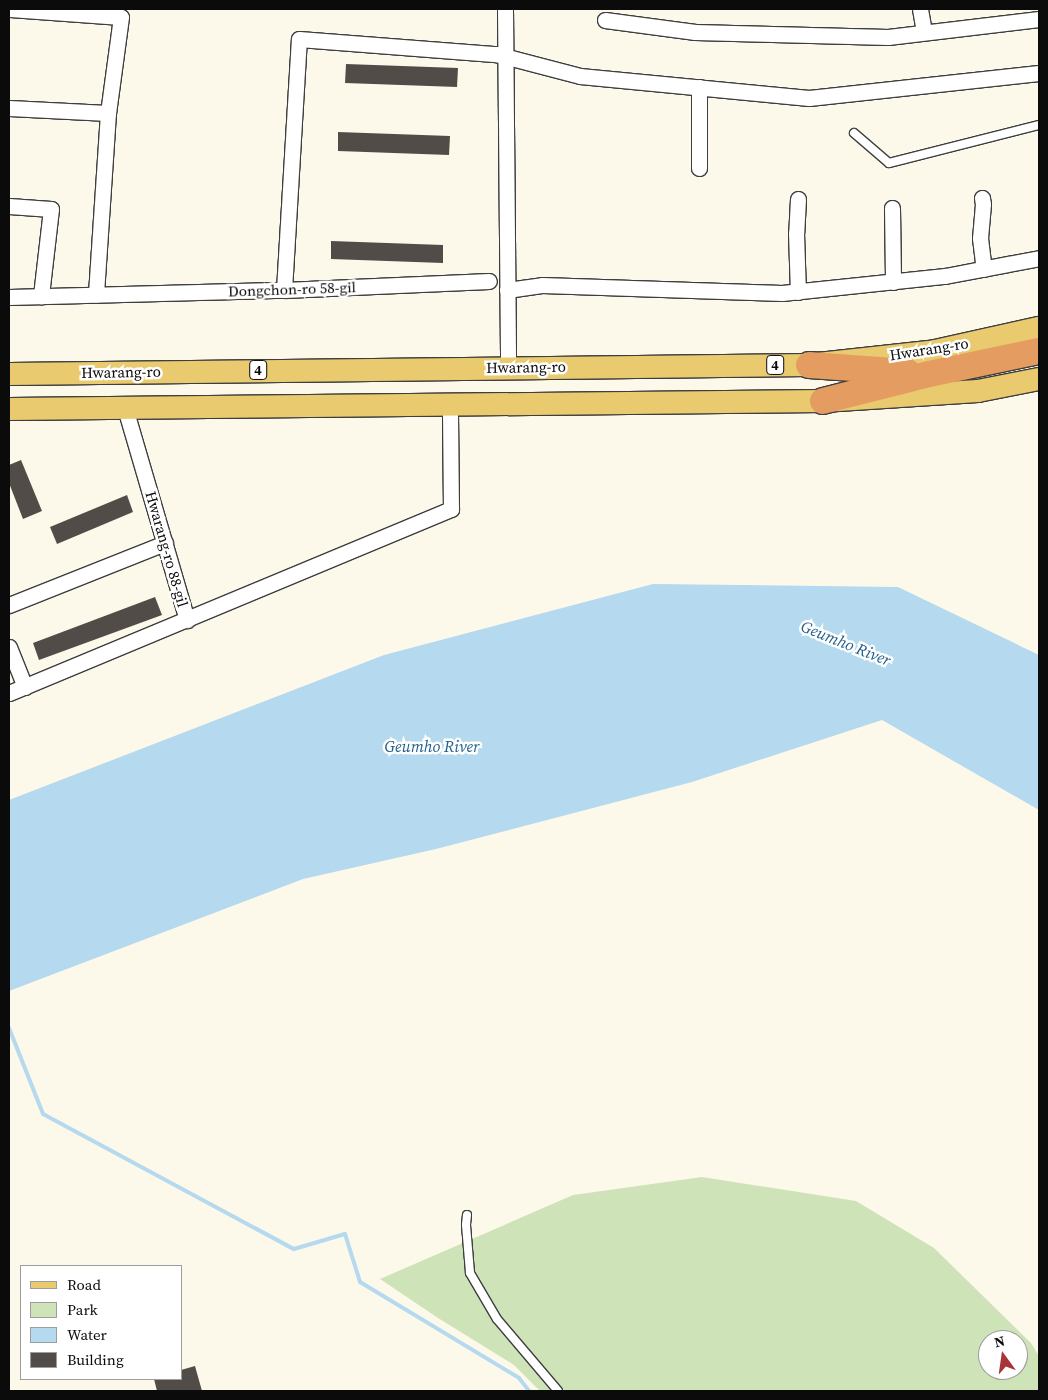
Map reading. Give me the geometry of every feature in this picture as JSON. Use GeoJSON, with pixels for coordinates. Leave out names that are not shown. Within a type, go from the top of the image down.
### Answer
{"type":"FeatureCollection","features":[{"type":"Feature","properties":{"kind":"highway"},"geometry":{"type":"LineString","coordinates":[[823,401],[929,374],[1039,351]]}},
{"type":"Feature","properties":{"kind":"highway"},"geometry":{"type":"LineString","coordinates":[[809,365],[929,374]]}},
{"type":"Feature","properties":{"kind":"main road","name":"Hwarang-ro"},"geometry":{"type":"LineString","coordinates":[[9,374],[809,365],[935,351],[1039,328]]}},
{"type":"Feature","properties":{"kind":"main road"},"geometry":{"type":"LineString","coordinates":[[9,409],[823,401],[978,391],[1039,379]]}},
{"type":"Feature","properties":{"kind":"street"},"geometry":{"type":"LineString","coordinates":[[10,9],[121,17],[108,113],[96,295]]}},
{"type":"Feature","properties":{"kind":"street"},"geometry":{"type":"LineString","coordinates":[[505,9],[508,368]]}},
{"type":"Feature","properties":{"kind":"street"},"geometry":{"type":"LineString","coordinates":[[920,9],[924,31]]}},
{"type":"Feature","properties":{"kind":"street"},"geometry":{"type":"LineString","coordinates":[[605,20],[694,32],[888,37],[924,31],[1039,19]]}},
{"type":"Feature","properties":{"kind":"street"},"geometry":{"type":"LineString","coordinates":[[284,290],[299,39],[506,57],[580,76],[809,98],[1039,73]]}},
{"type":"Feature","properties":{"kind":"street"},"geometry":{"type":"LineString","coordinates":[[699,87],[699,168]]}},
{"type":"Feature","properties":{"kind":"street"},"geometry":{"type":"LineString","coordinates":[[9,108],[108,113]]}},
{"type":"Feature","properties":{"kind":"street"},"geometry":{"type":"LineString","coordinates":[[982,198],[980,238],[984,269]]}},
{"type":"Feature","properties":{"kind":"street"},"geometry":{"type":"LineString","coordinates":[[798,199],[796,233],[798,292]]}},
{"type":"Feature","properties":{"kind":"street"},"geometry":{"type":"LineString","coordinates":[[9,206],[51,209],[40,296]]}},
{"type":"Feature","properties":{"kind":"street"},"geometry":{"type":"LineString","coordinates":[[892,208],[893,282]]}},
{"type":"Feature","properties":{"kind":"street"},"geometry":{"type":"LineString","coordinates":[[507,290],[542,285],[782,294],[893,282],[984,269],[1039,258]]}},
{"type":"Feature","properties":{"kind":"street","name":"Dongchon-ro 58-gil"},"geometry":{"type":"LineString","coordinates":[[9,297],[284,290],[489,281]]}},
{"type":"Feature","properties":{"kind":"street"},"geometry":{"type":"LineString","coordinates":[[188,620],[451,509],[450,406]]}},
{"type":"Feature","properties":{"kind":"street","name":"Hwarang-ro 88-gil"},"geometry":{"type":"LineString","coordinates":[[9,693],[188,620],[125,408]]}},
{"type":"Feature","properties":{"kind":"street"},"geometry":{"type":"LineString","coordinates":[[9,605],[165,543]]}},
{"type":"Feature","properties":{"kind":"street"},"geometry":{"type":"LineString","coordinates":[[9,647],[25,687]]}},
{"type":"Feature","properties":{"kind":"lane"},"geometry":{"type":"LineString","coordinates":[[854,133],[889,163],[1039,125]]}},
{"type":"Feature","properties":{"kind":"lane"},"geometry":{"type":"LineString","coordinates":[[467,1216],[470,1273],[497,1319],[558,1391]]}},
{"type":"Feature","properties":{"kind":"green space"},"geometry":{"type":"Polygon","coordinates":[[[702,1177],[856,1201],[934,1248],[1018,1330],[978,1330],[978,1380],[1028,1380],[1028,1340],[1039,1356],[1039,1391],[540,1391],[514,1365],[380,1279],[573,1195],[702,1177]]]}},
{"type":"Feature","properties":{"kind":"water","name":"Geumho River"},"geometry":{"type":"Polygon","coordinates":[[[653,584],[898,587],[1039,655],[1039,810],[882,720],[692,782],[436,849],[303,879],[9,991],[9,800],[384,655],[653,584]]]}},
{"type":"Feature","properties":{"kind":"building"},"geometry":{"type":"Polygon","coordinates":[[[346,64],[458,68],[457,87],[345,83],[346,64]]]}},
{"type":"Feature","properties":{"kind":"building"},"geometry":{"type":"Polygon","coordinates":[[[338,132],[450,136],[449,155],[338,151],[338,132]]]}},
{"type":"Feature","properties":{"kind":"building"},"geometry":{"type":"Polygon","coordinates":[[[331,241],[443,245],[443,263],[331,259],[331,241]]]}},
{"type":"Feature","properties":{"kind":"building"},"geometry":{"type":"Polygon","coordinates":[[[21,460],[42,511],[23,519],[9,483],[9,465],[21,460]]]}},
{"type":"Feature","properties":{"kind":"building"},"geometry":{"type":"Polygon","coordinates":[[[127,495],[133,512],[57,544],[50,527],[127,495]]]}},
{"type":"Feature","properties":{"kind":"building"},"geometry":{"type":"Polygon","coordinates":[[[155,597],[162,615],[39,660],[33,643],[155,597]]]}},
{"type":"Feature","properties":{"kind":"building"},"geometry":{"type":"Polygon","coordinates":[[[195,1366],[202,1391],[157,1391],[154,1380],[182,1380],[182,1370],[195,1366]]]}},
{"type":"Feature","properties":{"kind":"waterway"},"geometry":{"type":"LineString","coordinates":[[9,1028],[43,1114],[294,1249],[345,1234],[360,1282],[519,1378],[529,1391]]}}]}
